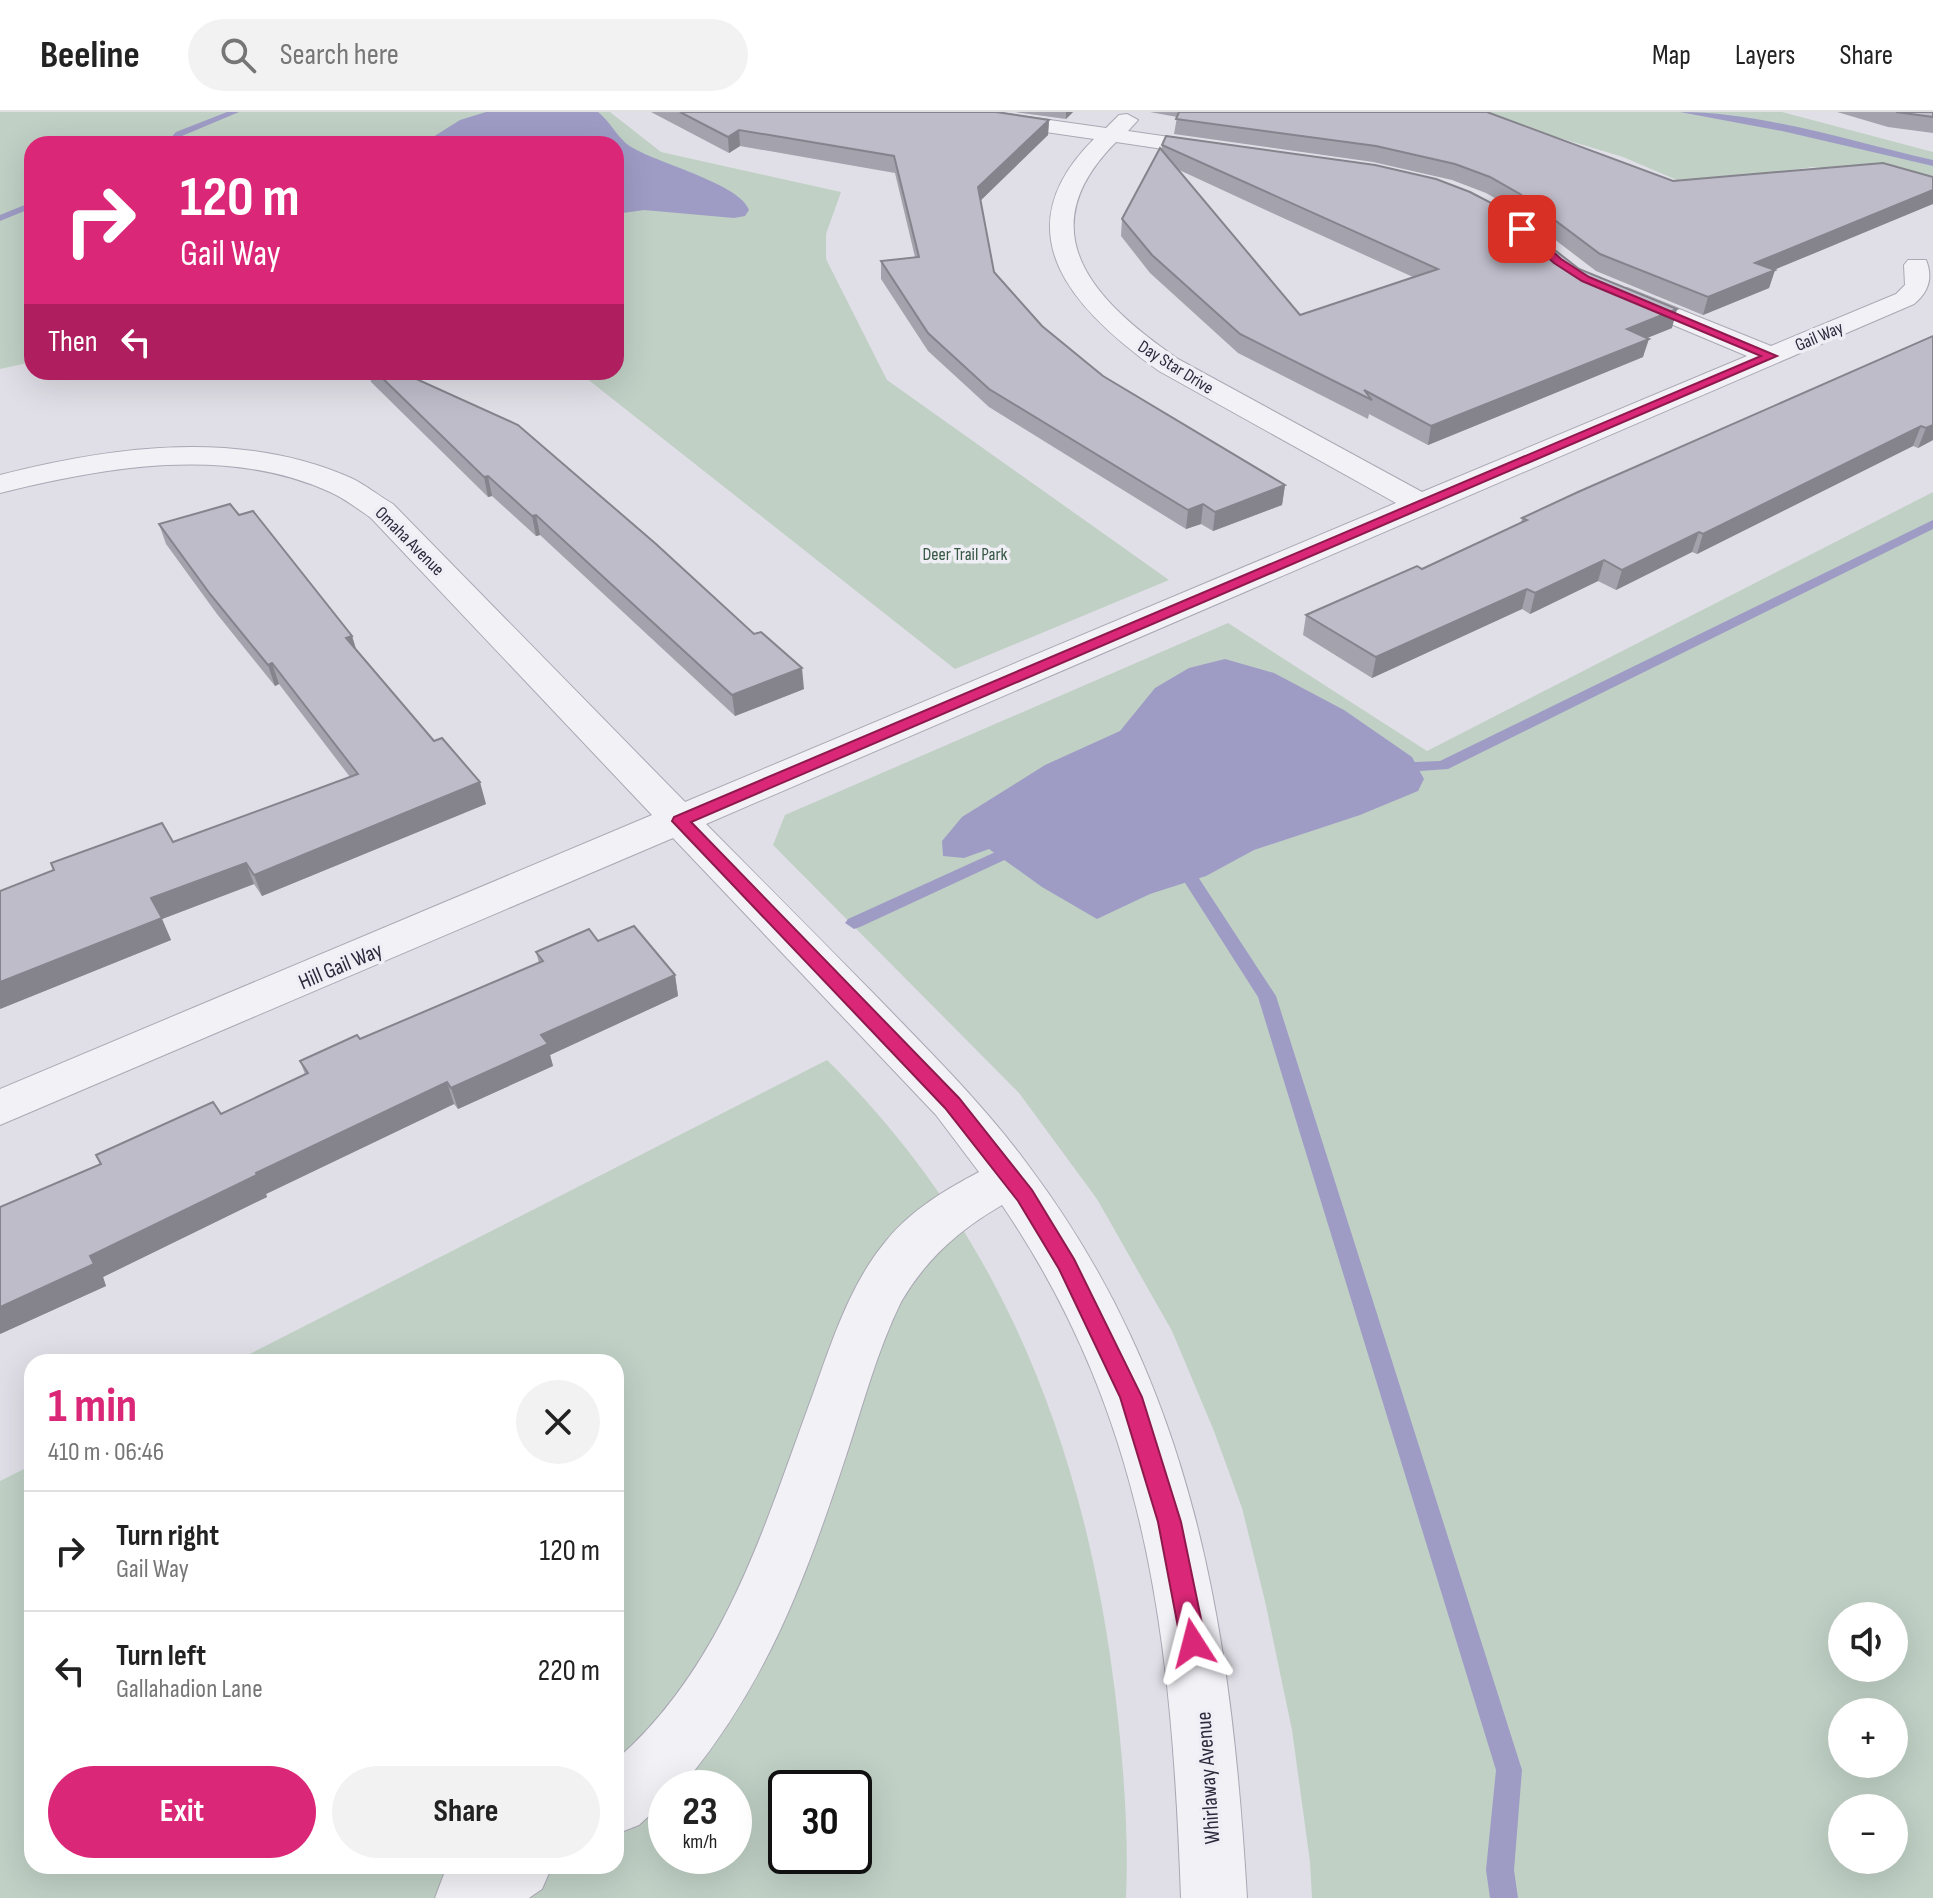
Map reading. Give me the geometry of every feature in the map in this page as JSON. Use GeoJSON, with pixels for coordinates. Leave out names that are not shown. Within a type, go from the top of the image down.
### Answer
{"type":"FeatureCollection","features":[{"type":"Feature","properties":{"kind":"street"},"geometry":{"type":"LineString","coordinates":[[949,112],[1251,155]]}},
{"type":"Feature","properties":{"kind":"street","name":"Day Star Drive"},"geometry":{"type":"LineString","coordinates":[[1136,112],[1111,135],[1075,178],[1063,207],[1066,251],[1073,272],[1088,294],[1126,335],[1167,365],[1422,505]]}},
{"type":"Feature","properties":{"kind":"street","name":"Gail Way"},"geometry":{"type":"LineString","coordinates":[[680,821],[1905,299],[1918,288],[1920,277],[1917,265]]}},
{"type":"Feature","properties":{"kind":"street"},"geometry":{"type":"LineString","coordinates":[[1593,282],[1771,356]]}},
{"type":"Feature","properties":{"kind":"street","name":"Omaha Avenue"},"geometry":{"type":"LineString","coordinates":[[0,484],[117,461],[196,457],[283,467],[353,490],[382,511],[680,821]]}},
{"type":"Feature","properties":{"kind":"street","name":"Hill Gail Way"},"geometry":{"type":"LineString","coordinates":[[0,1108],[680,821]]}},
{"type":"Feature","properties":{"kind":"street","name":"Whirlaway Avenue"},"geometry":{"type":"LineString","coordinates":[[680,821],[952,1103],[1011,1178],[1067,1265],[1103,1335],[1131,1397],[1156,1472],[1189,1614],[1202,1701],[1214,1898]]}},
{"type":"Feature","properties":{"kind":"street"},"geometry":{"type":"LineString","coordinates":[[624,1795],[666,1758],[693,1726],[728,1672],[760,1610],[798,1521],[862,1332],[888,1281],[904,1256],[930,1227],[957,1205],[1011,1178]]}},
{"type":"Feature","properties":{"kind":"street"},"geometry":{"type":"LineString","coordinates":[[468,1898],[506,1874]]}},
{"type":"Feature","properties":{"kind":"green space","name":"Deer Trail Park"},"geometry":{"type":"Polygon","coordinates":[[[0,112],[610,112],[661,152],[841,192],[826,234],[826,259],[887,380],[1169,580],[955,669],[589,380],[624,380],[624,136],[24,136],[24,364],[0,369],[0,112]]]}},
{"type":"Feature","properties":{"kind":"green space"},"geometry":{"type":"Polygon","coordinates":[[[1443,112],[1782,112],[1933,152],[1933,176],[1812,167],[1691,186],[1623,157],[1560,138],[1443,112]]]}},
{"type":"Feature","properties":{"kind":"green space"},"geometry":{"type":"Polygon","coordinates":[[[1933,492],[1933,1898],[1312,1898],[1292,1730],[1265,1601],[1242,1508],[1172,1331],[1097,1199],[1019,1093],[773,845],[785,815],[1228,623],[1427,751],[1933,492]]]}},
{"type":"Feature","properties":{"kind":"green space"},"geometry":{"type":"Polygon","coordinates":[[[827,1060],[889,1127],[942,1198],[988,1273],[1026,1350],[1057,1432],[1082,1516],[1101,1602],[1115,1692],[1125,1795],[1126,1898],[0,1898],[0,1481],[24,1469],[24,1874],[624,1874],[624,1354],[250,1354],[827,1060]]]}},
{"type":"Feature","properties":{"kind":"water"},"geometry":{"type":"Polygon","coordinates":[[[486,112],[598,112],[619,136],[435,136],[460,120],[486,112]]]}},
{"type":"Feature","properties":{"kind":"water"},"geometry":{"type":"Polygon","coordinates":[[[624,141],[645,154],[715,183],[743,201],[749,210],[745,216],[734,218],[644,210],[624,213],[624,141]]]}},
{"type":"Feature","properties":{"kind":"water"},"geometry":{"type":"Polygon","coordinates":[[[1225,659],[1274,673],[1344,710],[1412,757],[1424,779],[1418,791],[1360,815],[1254,850],[1206,876],[1150,894],[1097,919],[1042,887],[989,849],[964,858],[943,856],[942,841],[962,817],[1045,765],[1120,731],[1155,688],[1189,668],[1225,659]]]}},
{"type":"Feature","properties":{"kind":"building"},"geometry":{"type":"Polygon","coordinates":[[[680,112],[996,112],[1049,120],[978,187],[994,272],[1042,326],[1103,376],[1285,485],[1215,512],[1203,504],[1188,510],[989,389],[928,333],[881,261],[919,257],[894,156],[739,130],[728,137],[680,112]]]}},
{"type":"Feature","properties":{"kind":"building"},"geometry":{"type":"Polygon","coordinates":[[[1179,112],[1487,112],[1673,181],[1883,163],[1933,177],[1933,190],[1755,263],[1775,270],[1708,297],[1600,254],[1520,194],[1490,177],[1455,164],[1376,146],[1176,119],[1179,112]]]}},
{"type":"Feature","properties":{"kind":"building"},"geometry":{"type":"Polygon","coordinates":[[[1896,112],[1933,112],[1933,117],[1896,112]]]}},
{"type":"Feature","properties":{"kind":"building"},"geometry":{"type":"Polygon","coordinates":[[[1166,136],[1375,165],[1436,179],[1501,208],[1579,269],[1677,309],[1627,329],[1649,339],[1431,426],[1364,390],[1372,400],[1240,334],[1152,255],[1122,219],[1160,148],[1300,315],[1438,269],[1162,145],[1166,136]]]}},
{"type":"Feature","properties":{"kind":"building"},"geometry":{"type":"Polygon","coordinates":[[[1933,336],[1933,425],[1926,428],[1921,426],[1703,534],[1699,532],[1622,570],[1604,560],[1535,593],[1527,589],[1376,657],[1306,615],[1417,566],[1422,569],[1527,520],[1522,518],[1578,492],[1933,336]]]}},
{"type":"Feature","properties":{"kind":"building"},"geometry":{"type":"Polygon","coordinates":[[[384,380],[419,380],[518,425],[656,544],[754,634],[761,632],[802,668],[732,695],[536,515],[532,516],[488,476],[484,477],[384,380]]]}},
{"type":"Feature","properties":{"kind":"building"},"geometry":{"type":"Polygon","coordinates":[[[230,504],[239,515],[253,511],[352,636],[346,638],[434,741],[442,738],[480,782],[254,875],[246,863],[151,898],[162,918],[0,982],[0,891],[54,870],[51,863],[162,823],[173,842],[358,774],[272,663],[268,665],[210,594],[159,524],[230,504]]]}},
{"type":"Feature","properties":{"kind":"building"},"geometry":{"type":"Polygon","coordinates":[[[634,926],[675,975],[541,1035],[548,1044],[451,1088],[447,1082],[256,1173],[90,1256],[94,1264],[0,1307],[0,1207],[101,1164],[96,1155],[213,1102],[221,1114],[308,1073],[300,1061],[357,1035],[360,1039],[543,961],[536,952],[589,929],[598,941],[634,926]]]}},
{"type":"Feature","properties":{"kind":"waterway"},"geometry":{"type":"LineString","coordinates":[[177,136],[235,112]]}},
{"type":"Feature","properties":{"kind":"waterway"},"geometry":{"type":"LineString","coordinates":[[1684,112],[1782,128],[1933,163]]}},
{"type":"Feature","properties":{"kind":"waterway"},"geometry":{"type":"LineString","coordinates":[[0,218],[24,208]]}},
{"type":"Feature","properties":{"kind":"waterway"},"geometry":{"type":"LineString","coordinates":[[1392,768],[1443,766],[1933,524]]}},
{"type":"Feature","properties":{"kind":"waterway"},"geometry":{"type":"LineString","coordinates":[[854,923],[1022,845]]}},
{"type":"Feature","properties":{"kind":"waterway"},"geometry":{"type":"LineString","coordinates":[[1179,861],[1267,996],[1478,1666],[1509,1770],[1500,1870],[1504,1898]]}},
{"type":"Feature","properties":{"kind":"route"},"geometry":{"type":"LineString","coordinates":[[1193,1643],[1170,1522],[1131,1397],[1067,1265],[1025,1196],[952,1103],[680,821],[1771,356],[1585,279],[1557,261],[1522,229]]}}]}
